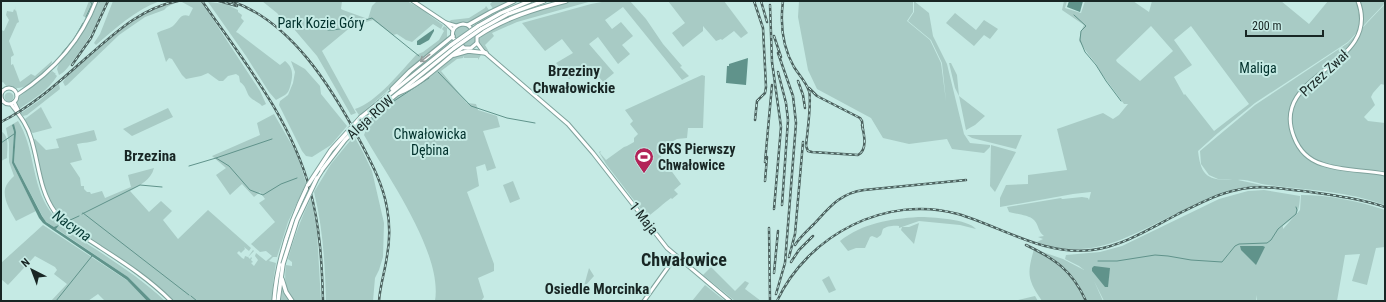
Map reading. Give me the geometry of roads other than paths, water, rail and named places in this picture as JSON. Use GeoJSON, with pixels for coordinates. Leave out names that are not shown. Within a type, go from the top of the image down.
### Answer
{"type":"FeatureCollection","features":[{"type":"Feature","properties":{"kind":"main road"},"geometry":{"type":"LineString","coordinates":[[96,1],[86,23],[70,48],[48,71],[26,88],[16,93],[13,103],[31,138],[43,189],[49,203],[58,216],[74,230],[146,278],[171,301]]}},
{"type":"Feature","properties":{"kind":"main road"},"geometry":{"type":"LineString","coordinates":[[413,1],[446,23],[453,30]]}},
{"type":"Feature","properties":{"kind":"main road"},"geometry":{"type":"LineString","coordinates":[[468,26],[491,12],[514,1]]}},
{"type":"Feature","properties":{"kind":"main road","name":"Aleja ROW"},"geometry":{"type":"LineString","coordinates":[[274,301],[290,224],[308,186],[331,150],[362,117],[387,96],[452,47],[501,13],[530,1]]}},
{"type":"Feature","properties":{"kind":"main road","name":"Aleja ROW"},"geometry":{"type":"LineString","coordinates":[[480,27],[511,12],[544,1]]}},
{"type":"Feature","properties":{"kind":"main road"},"geometry":{"type":"LineString","coordinates":[[478,36],[517,15],[537,8],[566,1]]}},
{"type":"Feature","properties":{"kind":"main road","name":"Przez Zwał"},"geometry":{"type":"LineString","coordinates":[[1358,1],[1361,22],[1356,39],[1347,52],[1301,90],[1292,108],[1291,126],[1293,135],[1299,147],[1306,155],[1315,161],[1331,166],[1385,174]]}},
{"type":"Feature","properties":{"kind":"main road"},"geometry":{"type":"LineString","coordinates":[[446,23],[456,26],[461,24],[468,26],[478,36],[477,43],[469,48],[463,47],[456,42],[453,36],[453,30],[456,26]]}},
{"type":"Feature","properties":{"kind":"main road"},"geometry":{"type":"LineString","coordinates":[[387,96],[398,82],[410,71],[453,36]]}},
{"type":"Feature","properties":{"kind":"main road"},"geometry":{"type":"LineString","coordinates":[[477,43],[484,52]]}},
{"type":"Feature","properties":{"kind":"main road"},"geometry":{"type":"LineString","coordinates":[[474,46],[484,52]]}},
{"type":"Feature","properties":{"kind":"main road","name":"Aleja ROW"},"geometry":{"type":"LineString","coordinates":[[278,301],[281,264],[294,227],[311,189],[335,151],[366,119],[452,47]]}},
{"type":"Feature","properties":{"kind":"main road"},"geometry":{"type":"LineString","coordinates":[[394,95],[415,84],[463,47]]}},
{"type":"Feature","properties":{"kind":"main road"},"geometry":{"type":"LineString","coordinates":[[451,56],[468,51],[484,52]]}},
{"type":"Feature","properties":{"kind":"main road","name":"1 Maja"},"geometry":{"type":"LineString","coordinates":[[484,52],[568,124],[596,156],[662,242],[676,256],[730,301]]}},
{"type":"Feature","properties":{"kind":"main road"},"geometry":{"type":"LineString","coordinates":[[13,103],[2,102],[2,94],[5,90],[10,89],[16,93]]}},
{"type":"Feature","properties":{"kind":"main road"},"geometry":{"type":"LineString","coordinates":[[644,301],[676,256]]}},
{"type":"Feature","properties":{"kind":"main road"},"geometry":{"type":"LineString","coordinates":[[281,277],[285,289],[292,301]]}},
{"type":"Feature","properties":{"kind":"waterway"},"geometry":{"type":"LineString","coordinates":[[86,17],[92,4],[90,1]]}},
{"type":"Feature","properties":{"kind":"waterway"},"geometry":{"type":"LineString","coordinates":[[1074,15],[1086,26],[1081,31],[1080,40],[1085,52],[1121,101]]}},
{"type":"Feature","properties":{"kind":"waterway"},"geometry":{"type":"LineString","coordinates":[[328,30],[345,28],[372,18],[419,56]]}},
{"type":"Feature","properties":{"kind":"waterway"},"geometry":{"type":"LineString","coordinates":[[62,53],[74,39],[83,23]]}},
{"type":"Feature","properties":{"kind":"waterway"},"geometry":{"type":"LineString","coordinates":[[438,72],[471,106],[507,118],[535,123]]}},
{"type":"Feature","properties":{"kind":"waterway"},"geometry":{"type":"LineString","coordinates":[[370,121],[391,103],[429,78]]}},
{"type":"Feature","properties":{"kind":"waterway"},"geometry":{"type":"LineString","coordinates":[[1,143],[14,134]]}},
{"type":"Feature","properties":{"kind":"waterway"},"geometry":{"type":"LineString","coordinates":[[216,158],[272,139]]}},
{"type":"Feature","properties":{"kind":"waterway"},"geometry":{"type":"LineString","coordinates":[[189,166],[216,158],[229,166],[250,190],[263,195],[281,184],[297,178]]}},
{"type":"Feature","properties":{"kind":"waterway","name":"Nacyna"},"geometry":{"type":"LineString","coordinates":[[82,214],[140,185],[162,187]]}},
{"type":"Feature","properties":{"kind":"waterway"},"geometry":{"type":"LineString","coordinates":[[1098,261],[1117,261],[1155,255],[1191,260],[1222,262],[1235,246],[1239,244],[1267,243],[1271,240],[1278,229],[1296,214],[1296,207]]}},
{"type":"Feature","properties":{"kind":"waterway","name":"Nacyna"},"geometry":{"type":"LineString","coordinates":[[83,213],[189,295]]}},
{"type":"Feature","properties":{"kind":"waterway","name":"Nacyna"},"geometry":{"type":"LineString","coordinates":[[68,221],[79,216]]}},
{"type":"Feature","properties":{"kind":"waterway"},"geometry":{"type":"LineString","coordinates":[[56,301],[92,256]]}},
{"type":"Feature","properties":{"kind":"waterway"},"geometry":{"type":"LineString","coordinates":[[191,296],[197,301]]}},
{"type":"Feature","properties":{"kind":"railway"},"geometry":{"type":"LineString","coordinates":[[72,65],[91,38],[108,1]]}},
{"type":"Feature","properties":{"kind":"railway"},"geometry":{"type":"LineString","coordinates":[[1,122],[24,109],[45,93],[128,23],[152,9],[164,4],[178,1]]}},
{"type":"Feature","properties":{"kind":"railway"},"geometry":{"type":"LineString","coordinates":[[202,1],[264,91],[291,139],[302,164],[316,217],[321,259],[323,301]]}},
{"type":"Feature","properties":{"kind":"railway"},"geometry":{"type":"LineString","coordinates":[[219,1],[237,6]]}},
{"type":"Feature","properties":{"kind":"railway"},"geometry":{"type":"LineString","coordinates":[[231,1],[253,11],[273,24],[291,40],[308,59],[323,79],[349,121],[372,165],[380,182],[385,199],[389,226],[388,250],[379,301]]}},
{"type":"Feature","properties":{"kind":"railway"},"geometry":{"type":"LineString","coordinates":[[754,1],[763,28],[766,87],[765,93],[757,101],[755,120]]}},
{"type":"Feature","properties":{"kind":"railway"},"geometry":{"type":"LineString","coordinates":[[761,1],[767,22]]}},
{"type":"Feature","properties":{"kind":"railway"},"geometry":{"type":"LineString","coordinates":[[783,1],[782,26],[784,43],[794,67],[808,88],[810,96],[806,146],[808,151],[858,155],[861,153],[864,146],[862,125]]}},
{"type":"Feature","properties":{"kind":"railway"},"geometry":{"type":"LineString","coordinates":[[770,5],[772,62],[781,127],[774,209]]}},
{"type":"Feature","properties":{"kind":"railway"},"geometry":{"type":"LineString","coordinates":[[774,36],[781,57]]}},
{"type":"Feature","properties":{"kind":"railway"},"geometry":{"type":"LineString","coordinates":[[776,294],[785,263],[796,123],[793,96],[778,53]]}},
{"type":"Feature","properties":{"kind":"railway"},"geometry":{"type":"LineString","coordinates":[[778,72],[786,103],[788,120],[782,205]]}},
{"type":"Feature","properties":{"kind":"railway"},"geometry":{"type":"LineString","coordinates":[[798,81],[803,95],[805,108]]}},
{"type":"Feature","properties":{"kind":"railway"},"geometry":{"type":"LineString","coordinates":[[765,162],[772,85]]}},
{"type":"Feature","properties":{"kind":"railway"},"geometry":{"type":"LineString","coordinates":[[809,88],[817,96],[860,118],[862,121],[863,130]]}},
{"type":"Feature","properties":{"kind":"railway"},"geometry":{"type":"LineString","coordinates":[[789,257],[795,234],[803,142]]}},
{"type":"Feature","properties":{"kind":"railway"},"geometry":{"type":"LineString","coordinates":[[765,181],[767,157]]}},
{"type":"Feature","properties":{"kind":"railway"},"geometry":{"type":"LineString","coordinates":[[795,245],[830,207],[848,194],[864,190],[966,180]]}},
{"type":"Feature","properties":{"kind":"railway"},"geometry":{"type":"LineString","coordinates":[[777,301],[791,277],[808,257],[829,239],[852,225],[877,215],[904,210],[931,209],[958,214],[1040,245],[1074,251],[1103,248],[1126,241],[1207,200],[1222,194],[1245,188],[1270,188],[1334,195],[1385,207]]}},
{"type":"Feature","properties":{"kind":"railway"},"geometry":{"type":"LineString","coordinates":[[769,228],[770,301]]}},
{"type":"Feature","properties":{"kind":"railway"},"geometry":{"type":"LineString","coordinates":[[774,273],[778,231]]}},
{"type":"Feature","properties":{"kind":"railway"},"geometry":{"type":"LineString","coordinates":[[791,262],[799,250],[813,236]]}},
{"type":"Feature","properties":{"kind":"railway"},"geometry":{"type":"LineString","coordinates":[[1026,245],[1046,255],[1069,273],[1081,290],[1086,301]]}},
{"type":"Feature","properties":{"kind":"place","name":"GKS Pierwszy Chwałowice"},"geometry":{"type":"Point","coordinates":[644,174]}},
{"type":"Feature","properties":{"kind":"district","name":"Brzeziny Chwałowickie"},"geometry":{"type":"Point","coordinates":[574,80]}},
{"type":"Feature","properties":{"kind":"district","name":"Brzezina"},"geometry":{"type":"Point","coordinates":[150,156]}},
{"type":"Feature","properties":{"kind":"district","name":"Chwałowice"},"geometry":{"type":"Point","coordinates":[684,259]}},
{"type":"Feature","properties":{"kind":"district","name":"Osiedle Morcinka"},"geometry":{"type":"Point","coordinates":[597,289]}},
{"type":"Feature","properties":{"kind":"park label","name":"Park Kozie Góry"},"geometry":{"type":"Point","coordinates":[321,23]}},
{"type":"Feature","properties":{"kind":"park label","name":"Maliga"},"geometry":{"type":"Point","coordinates":[1258,68]}},
{"type":"Feature","properties":{"kind":"park label","name":"Chwałowicka Dębina"},"geometry":{"type":"Point","coordinates":[430,142]}}]}
